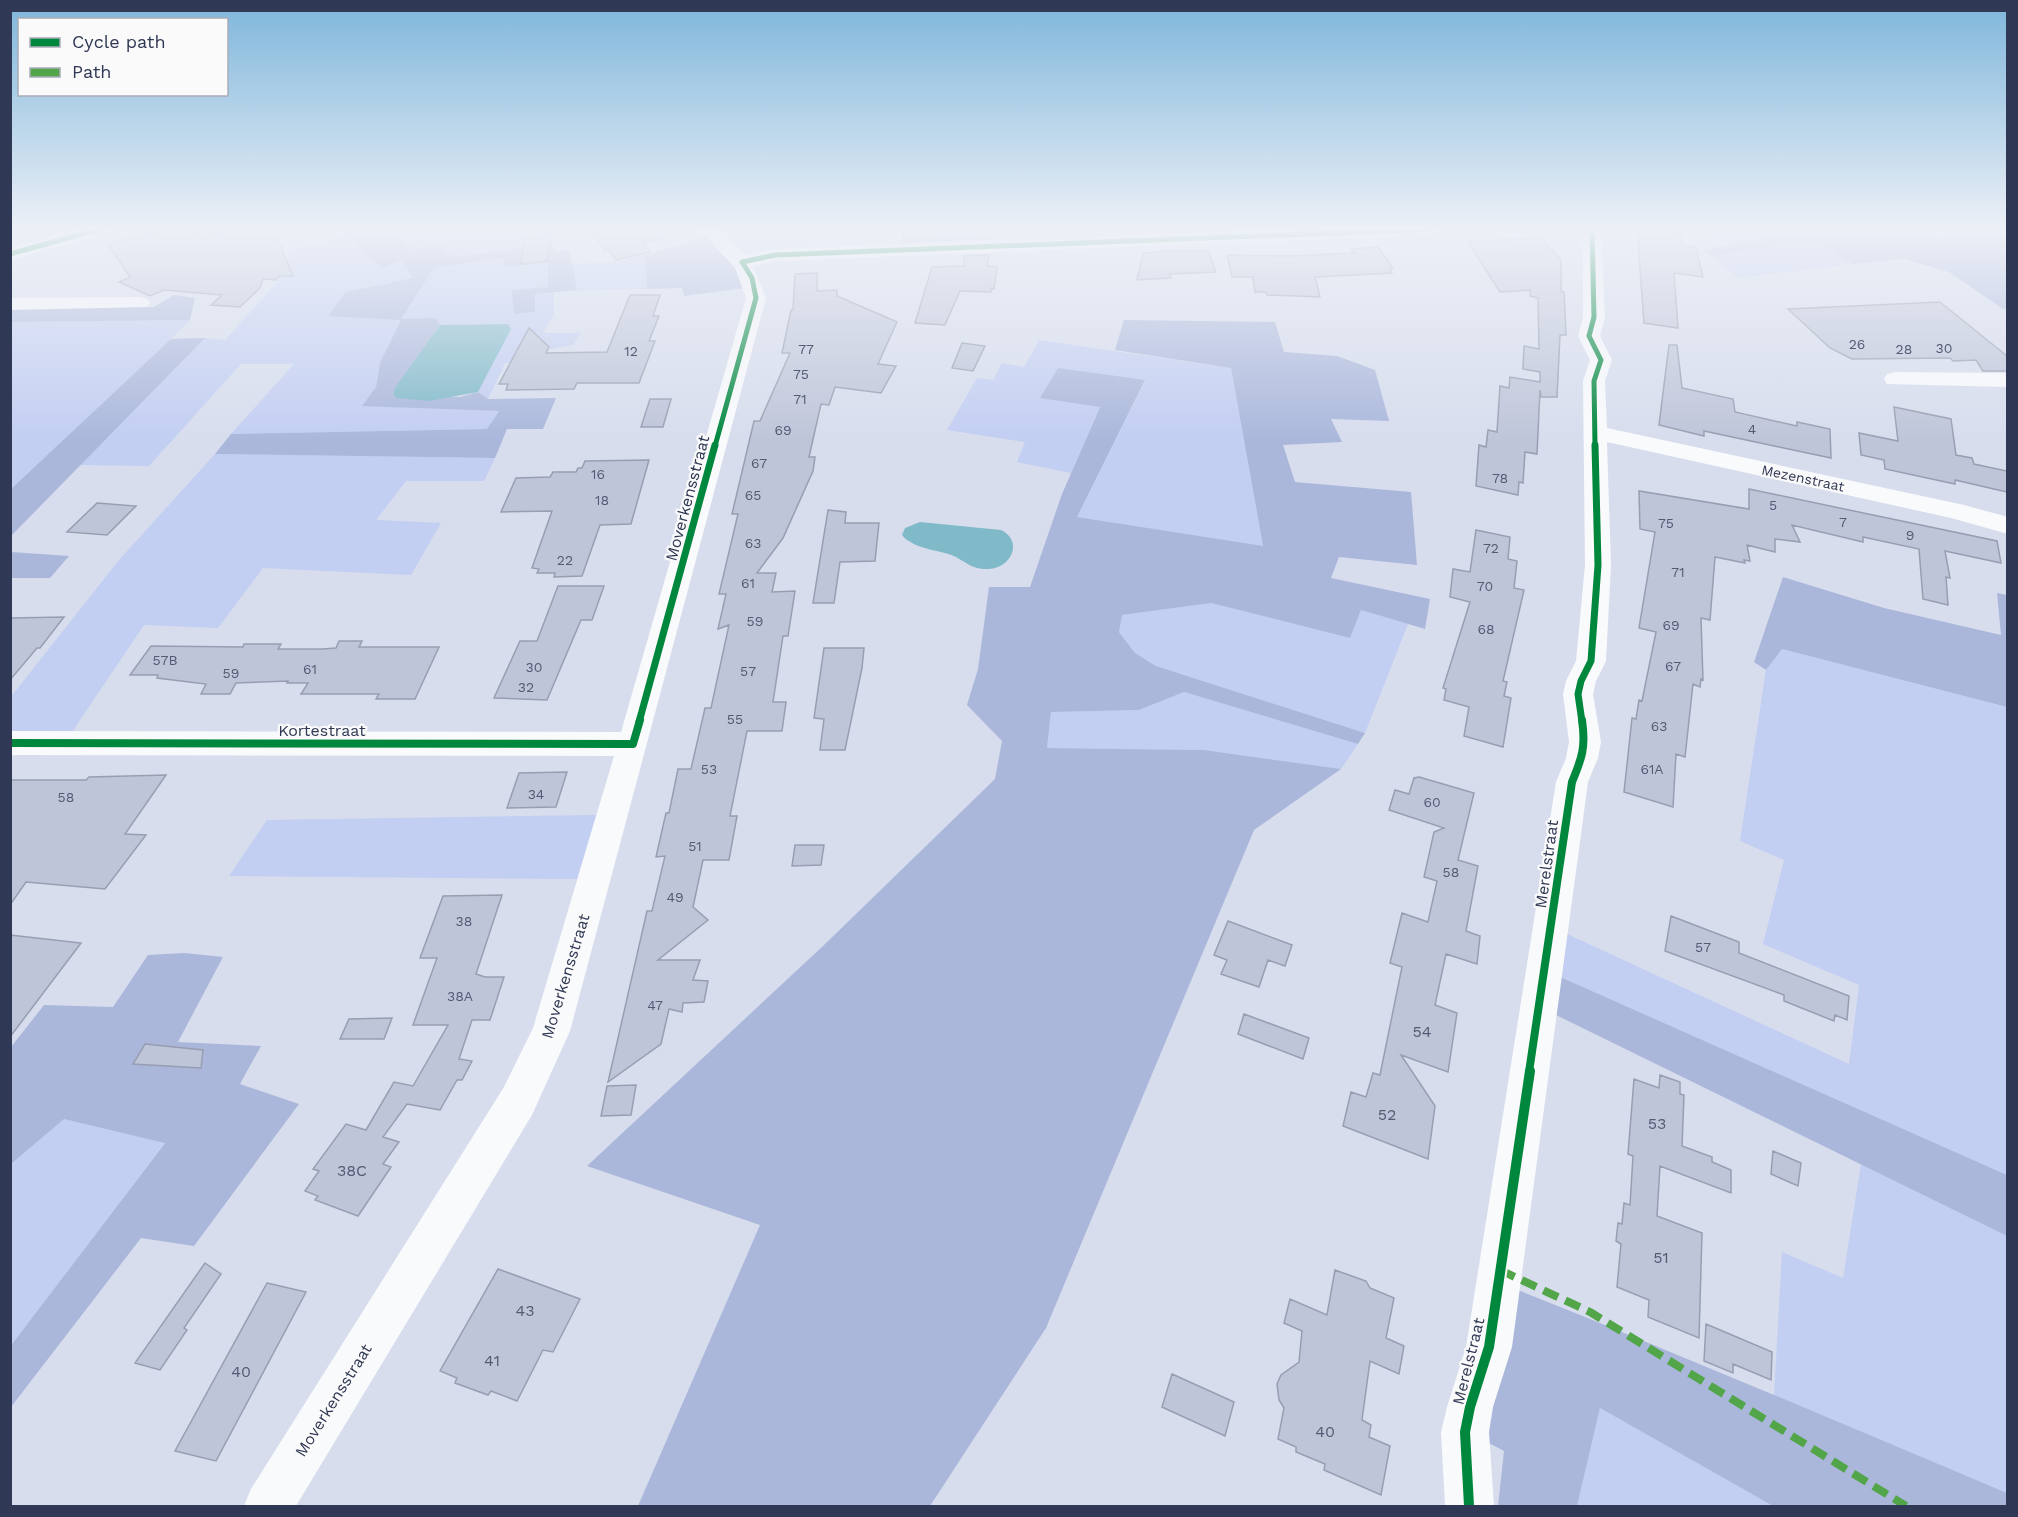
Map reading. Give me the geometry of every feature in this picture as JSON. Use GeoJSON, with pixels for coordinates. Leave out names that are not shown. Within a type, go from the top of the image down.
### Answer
{"type":"FeatureCollection","features":[{"type":"Feature","properties":{"kind":"street","name":"Moverkensstraat"},"geometry":{"type":"LineString","coordinates":[[268,1506],[518,1101],[551,1030],[633,744],[756,300]]}},
{"type":"Feature","properties":{"kind":"street","name":"Merelstraat"},"geometry":{"type":"LineString","coordinates":[[1469,1506],[1465,1432],[1470,1407],[1489,1347],[1572,782],[1582,758],[1585,742],[1578,694],[1581,681],[1591,662],[1598,576],[1597,432],[1594,381],[1600,368],[1600,360],[1589,336],[1594,317],[1594,300]]}},
{"type":"Feature","properties":{"kind":"street"},"geometry":{"type":"LineString","coordinates":[[10,304],[140,303]]}},
{"type":"Feature","properties":{"kind":"street"},"geometry":{"type":"LineString","coordinates":[[1895,379],[2007,380]]}},
{"type":"Feature","properties":{"kind":"street","name":"Mezenstraat"},"geometry":{"type":"LineString","coordinates":[[1597,432],[1955,511],[2007,526]]}},
{"type":"Feature","properties":{"kind":"street","name":"Kortestraat"},"geometry":{"type":"LineString","coordinates":[[10,743],[633,744]]}},
{"type":"Feature","properties":{"kind":"shaded area"},"geometry":{"type":"Polygon","coordinates":[[[166,300],[195,300],[190,320],[11,322],[10,306],[154,307],[166,300]]]}},
{"type":"Feature","properties":{"kind":"shaded area"},"geometry":{"type":"Polygon","coordinates":[[[261,300],[340,300],[329,316],[401,319],[413,300],[554,300],[554,315],[543,333],[580,333],[573,345],[547,350],[542,362],[505,363],[488,399],[478,392],[511,329],[508,324],[440,325],[436,318],[380,363],[376,387],[363,405],[499,410],[488,429],[231,434],[294,364],[241,364],[149,466],[80,465],[205,338],[225,340],[261,300]]]}},
{"type":"Feature","properties":{"kind":"shaded area"},"geometry":{"type":"Polygon","coordinates":[[[340,300],[413,300],[401,319],[436,318],[440,325],[393,393],[460,397],[478,392],[488,399],[556,398],[543,429],[507,429],[495,458],[215,454],[231,434],[487,429],[499,411],[362,406],[376,387],[380,363],[401,320],[328,316],[340,300]]]}},
{"type":"Feature","properties":{"kind":"shaded area"},"geometry":{"type":"Polygon","coordinates":[[[513,300],[535,300],[535,312],[514,314],[513,300]]]}},
{"type":"Feature","properties":{"kind":"shaded area"},"geometry":{"type":"Polygon","coordinates":[[[1990,300],[2007,300],[2007,308],[2003,309],[1990,300]]]}},
{"type":"Feature","properties":{"kind":"shaded area"},"geometry":{"type":"Polygon","coordinates":[[[190,320],[171,339],[11,489],[11,322],[190,320]]]}},
{"type":"Feature","properties":{"kind":"shaded area"},"geometry":{"type":"Polygon","coordinates":[[[1124,320],[1275,322],[1284,352],[1337,356],[1375,370],[1389,421],[1331,419],[1342,442],[1283,445],[1295,482],[1411,492],[1417,565],[1339,557],[1331,578],[1430,599],[1425,629],[1361,610],[1350,638],[1211,603],[1122,615],[1119,632],[1135,653],[1156,666],[1365,733],[1358,744],[1184,692],[1139,710],[1051,712],[1047,748],[1204,750],[1341,769],[1254,830],[1046,1328],[930,1506],[638,1506],[760,1225],[587,1166],[823,946],[995,779],[1002,741],[967,705],[978,669],[989,587],[1030,587],[1062,494],[1100,407],[1040,398],[1058,368],[1145,380],[1077,517],[1263,546],[1231,368],[1115,350],[1124,320]]]}},
{"type":"Feature","properties":{"kind":"shaded area"},"geometry":{"type":"Polygon","coordinates":[[[508,324],[511,329],[478,392],[429,401],[396,398],[393,393],[397,385],[440,325],[508,324]]]}},
{"type":"Feature","properties":{"kind":"shaded area"},"geometry":{"type":"Polygon","coordinates":[[[205,338],[11,536],[11,489],[171,339],[205,338]]]}},
{"type":"Feature","properties":{"kind":"shaded area"},"geometry":{"type":"Polygon","coordinates":[[[1039,340],[1231,368],[1263,547],[1077,517],[1145,381],[1100,406],[1071,473],[1017,462],[1025,442],[947,430],[977,378],[993,380],[1002,363],[1024,367],[1039,340]]]}},
{"type":"Feature","properties":{"kind":"shaded area"},"geometry":{"type":"Polygon","coordinates":[[[215,454],[495,458],[484,481],[406,481],[376,520],[441,523],[411,575],[263,568],[218,628],[144,625],[70,735],[11,735],[10,698],[119,560],[215,454]]]}},
{"type":"Feature","properties":{"kind":"shaded area"},"geometry":{"type":"Polygon","coordinates":[[[920,522],[1001,530],[1012,541],[1012,554],[1008,560],[996,568],[974,567],[954,556],[914,544],[902,535],[905,528],[920,522]]]}},
{"type":"Feature","properties":{"kind":"shaded area"},"geometry":{"type":"Polygon","coordinates":[[[11,552],[69,556],[50,578],[11,578],[11,552]]]}},
{"type":"Feature","properties":{"kind":"shaded area"},"geometry":{"type":"Polygon","coordinates":[[[1783,577],[1884,608],[2001,635],[1997,593],[2007,595],[2007,707],[1782,649],[1766,670],[1754,662],[1783,577]]]}},
{"type":"Feature","properties":{"kind":"shaded area"},"geometry":{"type":"Polygon","coordinates":[[[1211,603],[1350,638],[1361,610],[1408,624],[1365,733],[1156,666],[1135,653],[1119,632],[1122,615],[1211,603]]]}},
{"type":"Feature","properties":{"kind":"shaded area"},"geometry":{"type":"Polygon","coordinates":[[[1782,649],[2007,707],[2007,1175],[1558,976],[1567,934],[1849,1064],[1859,985],[1763,944],[1784,860],[1740,841],[1766,670],[1782,649]]]}},
{"type":"Feature","properties":{"kind":"shaded area"},"geometry":{"type":"Polygon","coordinates":[[[1184,692],[1358,744],[1341,769],[1204,750],[1047,748],[1051,712],[1139,710],[1184,692]]]}},
{"type":"Feature","properties":{"kind":"shaded area"},"geometry":{"type":"Polygon","coordinates":[[[596,815],[577,879],[229,876],[267,820],[596,815]]]}},
{"type":"Feature","properties":{"kind":"shaded area"},"geometry":{"type":"Polygon","coordinates":[[[184,953],[223,957],[178,1042],[261,1046],[240,1084],[299,1104],[194,1246],[141,1238],[11,1407],[10,1347],[165,1143],[64,1119],[11,1164],[11,1047],[44,1005],[113,1007],[148,955],[184,953]]]}},
{"type":"Feature","properties":{"kind":"shaded area"},"geometry":{"type":"Polygon","coordinates":[[[1558,976],[2007,1175],[2007,1236],[1556,1015],[1558,976]]]}},
{"type":"Feature","properties":{"kind":"shaded area"},"geometry":{"type":"Polygon","coordinates":[[[64,1119],[165,1142],[11,1347],[11,1164],[64,1119]]]}},
{"type":"Feature","properties":{"kind":"shaded area"},"geometry":{"type":"Polygon","coordinates":[[[1861,1164],[2007,1236],[2007,1493],[1774,1396],[1782,1252],[1843,1278],[1861,1164]]]}},
{"type":"Feature","properties":{"kind":"shaded area"},"geometry":{"type":"Polygon","coordinates":[[[1513,1288],[2007,1493],[2007,1506],[1773,1506],[1600,1408],[1577,1506],[1498,1506],[1504,1451],[1485,1441],[1513,1288]]]}},
{"type":"Feature","properties":{"kind":"shaded area"},"geometry":{"type":"Polygon","coordinates":[[[1600,1408],[1773,1506],[1577,1506],[1600,1408]]]}},
{"type":"Feature","properties":{"kind":"building"},"geometry":{"type":"Polygon","coordinates":[[[217,300],[248,300],[240,307],[211,305],[217,300]]]}},
{"type":"Feature","properties":{"kind":"building"},"geometry":{"type":"Polygon","coordinates":[[[628,300],[658,300],[653,316],[659,316],[649,341],[655,341],[639,383],[577,383],[574,389],[506,390],[508,384],[499,384],[529,328],[549,347],[546,353],[607,352],[628,300]]]}},
{"type":"Feature","properties":{"kind":"building"},"geometry":{"type":"Polygon","coordinates":[[[794,300],[846,300],[897,322],[878,364],[896,366],[881,393],[835,387],[829,405],[821,404],[809,457],[815,457],[813,471],[783,538],[757,573],[776,573],[772,592],[795,591],[788,636],[783,636],[773,702],[786,702],[782,731],[747,731],[730,816],[737,816],[729,860],[703,860],[693,907],[708,920],[658,960],[700,960],[693,980],[708,981],[704,1002],[683,1003],[682,1012],[669,1009],[661,1044],[608,1082],[647,911],[652,911],[665,856],[656,857],[666,813],[669,813],[678,769],[691,769],[705,708],[711,708],[729,625],[718,629],[726,594],[719,594],[738,514],[732,514],[754,421],[760,421],[790,353],[782,353],[791,310],[793,310],[794,300]]]}},
{"type":"Feature","properties":{"kind":"building"},"geometry":{"type":"Polygon","coordinates":[[[922,300],[956,300],[945,325],[915,323],[922,300]]]}},
{"type":"Feature","properties":{"kind":"building"},"geometry":{"type":"Polygon","coordinates":[[[1538,300],[1564,300],[1566,335],[1560,335],[1557,397],[1541,397],[1540,390],[1537,454],[1525,452],[1523,483],[1519,482],[1518,495],[1476,486],[1479,445],[1486,447],[1488,430],[1497,432],[1500,386],[1509,388],[1510,377],[1540,382],[1540,372],[1523,369],[1524,346],[1539,349],[1538,300]]]}},
{"type":"Feature","properties":{"kind":"building"},"geometry":{"type":"Polygon","coordinates":[[[1642,300],[1676,300],[1678,328],[1644,323],[1642,300]]]}},
{"type":"Feature","properties":{"kind":"building"},"geometry":{"type":"Polygon","coordinates":[[[1940,302],[2007,356],[2007,371],[1983,371],[1976,360],[1852,359],[1830,348],[1788,309],[1940,302]]]}},
{"type":"Feature","properties":{"kind":"building"},"geometry":{"type":"Polygon","coordinates":[[[962,343],[985,346],[973,371],[952,368],[962,343]]]}},
{"type":"Feature","properties":{"kind":"building"},"geometry":{"type":"Polygon","coordinates":[[[1669,345],[1677,345],[1682,388],[1733,399],[1735,412],[1797,426],[1797,422],[1830,429],[1831,458],[1704,431],[1704,436],[1659,425],[1669,345]]]}},
{"type":"Feature","properties":{"kind":"building"},"geometry":{"type":"Polygon","coordinates":[[[650,399],[671,399],[663,427],[641,427],[650,399]]]}},
{"type":"Feature","properties":{"kind":"building"},"geometry":{"type":"Polygon","coordinates":[[[1894,407],[1951,419],[1956,455],[1972,458],[1974,464],[2007,471],[2007,492],[1955,480],[1955,484],[1885,469],[1884,460],[1861,455],[1859,433],[1898,441],[1894,407]]]}},
{"type":"Feature","properties":{"kind":"building"},"geometry":{"type":"Polygon","coordinates":[[[649,460],[631,524],[600,525],[582,576],[554,577],[555,573],[537,573],[539,569],[532,568],[552,511],[501,512],[516,478],[550,477],[553,472],[576,472],[578,468],[582,468],[585,461],[649,460]]]}},
{"type":"Feature","properties":{"kind":"building"},"geometry":{"type":"Polygon","coordinates":[[[1749,489],[1997,541],[2001,563],[1945,551],[1950,578],[1946,577],[1948,605],[1923,599],[1919,549],[1863,537],[1863,542],[1792,525],[1800,542],[1775,539],[1775,552],[1747,545],[1750,561],[1744,560],[1745,563],[1715,557],[1710,620],[1701,618],[1703,680],[1701,679],[1700,687],[1693,684],[1685,757],[1676,754],[1673,807],[1624,792],[1632,718],[1636,719],[1639,700],[1642,701],[1656,632],[1639,628],[1655,532],[1640,529],[1639,491],[1749,509],[1749,489]]]}},
{"type":"Feature","properties":{"kind":"building"},"geometry":{"type":"Polygon","coordinates":[[[97,503],[136,506],[107,535],[67,532],[97,503]]]}},
{"type":"Feature","properties":{"kind":"building"},"geometry":{"type":"Polygon","coordinates":[[[828,510],[846,512],[845,523],[879,523],[875,561],[840,562],[834,603],[813,603],[828,510]]]}},
{"type":"Feature","properties":{"kind":"building"},"geometry":{"type":"Polygon","coordinates":[[[1476,530],[1510,537],[1508,559],[1517,561],[1514,588],[1524,590],[1503,681],[1507,682],[1504,696],[1511,698],[1503,747],[1464,736],[1469,707],[1444,700],[1446,689],[1443,688],[1470,602],[1450,597],[1453,569],[1470,572],[1476,530]]]}},
{"type":"Feature","properties":{"kind":"building"},"geometry":{"type":"Polygon","coordinates":[[[558,586],[604,586],[592,620],[581,620],[547,700],[494,698],[520,641],[537,641],[558,586]]]}},
{"type":"Feature","properties":{"kind":"building"},"geometry":{"type":"Polygon","coordinates":[[[64,617],[40,648],[37,648],[10,680],[10,618],[64,617]]]}},
{"type":"Feature","properties":{"kind":"building"},"geometry":{"type":"Polygon","coordinates":[[[339,641],[362,641],[359,647],[439,647],[415,699],[376,699],[379,694],[301,694],[308,683],[287,683],[288,681],[236,683],[230,694],[201,694],[206,684],[157,678],[158,675],[130,675],[151,646],[243,647],[244,644],[281,644],[278,649],[323,649],[336,648],[339,641]]]}},
{"type":"Feature","properties":{"kind":"building"},"geometry":{"type":"Polygon","coordinates":[[[824,648],[864,648],[845,750],[820,750],[824,719],[814,718],[824,648]]]}},
{"type":"Feature","properties":{"kind":"building"},"geometry":{"type":"Polygon","coordinates":[[[567,772],[556,807],[507,808],[519,773],[567,772]]]}},
{"type":"Feature","properties":{"kind":"building"},"geometry":{"type":"Polygon","coordinates":[[[166,775],[125,834],[146,835],[105,889],[26,882],[10,905],[10,780],[86,780],[89,777],[166,775]]]}},
{"type":"Feature","properties":{"kind":"building"},"geometry":{"type":"Polygon","coordinates":[[[1419,777],[1474,793],[1458,860],[1478,866],[1466,931],[1480,936],[1477,964],[1446,954],[1435,1005],[1457,1013],[1448,1072],[1401,1055],[1435,1106],[1428,1159],[1343,1126],[1351,1092],[1366,1097],[1373,1073],[1380,1075],[1402,967],[1390,963],[1402,913],[1428,922],[1437,881],[1424,877],[1434,832],[1444,828],[1389,810],[1395,790],[1409,794],[1414,778],[1419,777]]]}},
{"type":"Feature","properties":{"kind":"building"},"geometry":{"type":"Polygon","coordinates":[[[795,845],[824,845],[821,865],[792,866],[795,845]]]}},
{"type":"Feature","properties":{"kind":"building"},"geometry":{"type":"Polygon","coordinates":[[[502,895],[476,974],[485,977],[504,977],[490,1020],[472,1020],[459,1059],[472,1061],[462,1080],[457,1080],[440,1110],[407,1104],[383,1137],[399,1142],[383,1164],[391,1167],[358,1216],[315,1200],[318,1196],[305,1191],[319,1171],[313,1169],[346,1124],[366,1130],[394,1082],[413,1086],[448,1025],[413,1025],[437,958],[420,958],[443,896],[502,895]]]}},
{"type":"Feature","properties":{"kind":"building"},"geometry":{"type":"Polygon","coordinates":[[[1671,916],[1739,942],[1739,953],[1849,996],[1847,1020],[1835,1015],[1834,1021],[1784,1001],[1784,995],[1665,951],[1671,916]]]}},
{"type":"Feature","properties":{"kind":"building"},"geometry":{"type":"Polygon","coordinates":[[[1228,921],[1292,945],[1285,966],[1268,960],[1259,987],[1221,974],[1227,960],[1214,955],[1228,921]]]}},
{"type":"Feature","properties":{"kind":"building"},"geometry":{"type":"Polygon","coordinates":[[[10,935],[81,943],[10,1037],[10,935]]]}},
{"type":"Feature","properties":{"kind":"building"},"geometry":{"type":"Polygon","coordinates":[[[1244,1014],[1309,1038],[1303,1059],[1238,1034],[1244,1014]]]}},
{"type":"Feature","properties":{"kind":"building"},"geometry":{"type":"Polygon","coordinates":[[[392,1018],[384,1039],[340,1039],[349,1019],[392,1018]]]}},
{"type":"Feature","properties":{"kind":"building"},"geometry":{"type":"Polygon","coordinates":[[[145,1044],[203,1050],[201,1068],[133,1064],[145,1044]]]}},
{"type":"Feature","properties":{"kind":"building"},"geometry":{"type":"Polygon","coordinates":[[[1660,1075],[1680,1082],[1680,1094],[1684,1095],[1682,1146],[1712,1157],[1712,1162],[1731,1170],[1731,1193],[1660,1166],[1657,1216],[1702,1233],[1699,1338],[1648,1317],[1649,1300],[1617,1287],[1621,1244],[1616,1241],[1618,1223],[1622,1224],[1624,1203],[1630,1205],[1633,1156],[1628,1154],[1634,1079],[1659,1088],[1660,1075]]]}},
{"type":"Feature","properties":{"kind":"building"},"geometry":{"type":"Polygon","coordinates":[[[636,1085],[631,1115],[601,1116],[607,1086],[636,1085]]]}},
{"type":"Feature","properties":{"kind":"building"},"geometry":{"type":"Polygon","coordinates":[[[1773,1151],[1801,1163],[1798,1186],[1771,1174],[1773,1151]]]}},
{"type":"Feature","properties":{"kind":"building"},"geometry":{"type":"Polygon","coordinates":[[[205,1263],[221,1274],[184,1328],[187,1330],[160,1370],[135,1363],[205,1263]]]}},
{"type":"Feature","properties":{"kind":"building"},"geometry":{"type":"Polygon","coordinates":[[[498,1269],[580,1299],[553,1352],[543,1350],[517,1401],[491,1391],[488,1395],[455,1383],[457,1378],[440,1371],[498,1269]]]}},
{"type":"Feature","properties":{"kind":"building"},"geometry":{"type":"Polygon","coordinates":[[[1335,1270],[1366,1281],[1370,1288],[1394,1298],[1386,1338],[1404,1346],[1399,1374],[1370,1361],[1362,1420],[1371,1425],[1369,1437],[1390,1446],[1381,1495],[1324,1470],[1325,1464],[1296,1452],[1296,1447],[1278,1439],[1284,1408],[1279,1400],[1277,1384],[1281,1375],[1299,1362],[1302,1331],[1284,1323],[1290,1299],[1327,1315],[1335,1270]]]}},
{"type":"Feature","properties":{"kind":"building"},"geometry":{"type":"Polygon","coordinates":[[[267,1283],[306,1292],[216,1461],[175,1451],[267,1283]]]}},
{"type":"Feature","properties":{"kind":"building"},"geometry":{"type":"Polygon","coordinates":[[[1706,1324],[1772,1352],[1771,1380],[1733,1364],[1733,1373],[1704,1361],[1706,1324]]]}},
{"type":"Feature","properties":{"kind":"building"},"geometry":{"type":"Polygon","coordinates":[[[1172,1374],[1234,1402],[1225,1436],[1162,1407],[1172,1374]]]}},
{"type":"Feature","properties":{"kind":"marked path"},"geometry":{"type":"LineString","coordinates":[[1500,1270],[1590,1312],[1906,1506]]}},
{"type":"Feature","properties":{"kind":"cycle path"},"geometry":{"type":"LineString","coordinates":[[10,743],[633,744],[756,300]]}},
{"type":"Feature","properties":{"kind":"cycle path"},"geometry":{"type":"LineString","coordinates":[[1469,1506],[1465,1432],[1470,1407],[1489,1347],[1572,782],[1582,758],[1585,742],[1578,694],[1581,681],[1591,661],[1598,565],[1594,381],[1601,360],[1589,336],[1594,317],[1594,300]]}}]}
